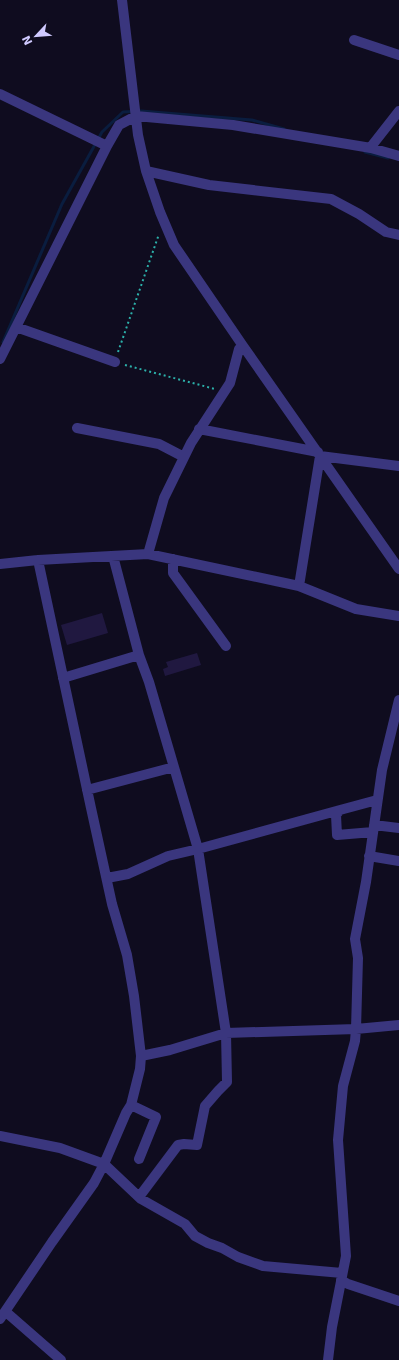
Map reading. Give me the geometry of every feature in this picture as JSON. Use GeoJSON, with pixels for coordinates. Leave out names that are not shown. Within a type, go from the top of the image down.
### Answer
{"type":"FeatureCollection","features":[{"type":"Feature","properties":{"kind":"street"},"geometry":{"type":"LineString","coordinates":[[122,0],[138,135],[146,171],[160,212],[174,245],[399,569]]}},
{"type":"Feature","properties":{"kind":"street"},"geometry":{"type":"LineString","coordinates":[[354,40],[399,55]]}},
{"type":"Feature","properties":{"kind":"street"},"geometry":{"type":"LineString","coordinates":[[0,94],[106,146]]}},
{"type":"Feature","properties":{"kind":"street"},"geometry":{"type":"LineString","coordinates":[[370,148],[399,111]]}},
{"type":"Feature","properties":{"kind":"street"},"geometry":{"type":"LineString","coordinates":[[0,359],[106,146],[119,125],[136,116],[233,125],[370,148],[399,156]]}},
{"type":"Feature","properties":{"kind":"street"},"geometry":{"type":"LineString","coordinates":[[146,171],[209,185],[331,199],[359,214],[386,232],[399,235]]}},
{"type":"Feature","properties":{"kind":"street"},"geometry":{"type":"LineString","coordinates":[[16,327],[115,362]]}},
{"type":"Feature","properties":{"kind":"street"},"geometry":{"type":"LineString","coordinates":[[148,554],[164,498],[190,443],[230,382],[239,349],[243,346]]}},
{"type":"Feature","properties":{"kind":"street"},"geometry":{"type":"LineString","coordinates":[[77,428],[159,444],[184,457]]}},
{"type":"Feature","properties":{"kind":"street"},"geometry":{"type":"LineString","coordinates":[[199,429],[319,454],[399,466]]}},
{"type":"Feature","properties":{"kind":"street"},"geometry":{"type":"LineString","coordinates":[[299,586],[319,454]]}},
{"type":"Feature","properties":{"kind":"street"},"geometry":{"type":"LineString","coordinates":[[0,564],[38,560],[148,554],[299,586],[356,609],[399,616]]}},
{"type":"Feature","properties":{"kind":"street"},"geometry":{"type":"LineString","coordinates":[[113,556],[139,655],[149,682],[198,849],[226,1033],[227,1082],[205,1106],[197,1145],[178,1145],[139,1197]]}},
{"type":"Feature","properties":{"kind":"street"},"geometry":{"type":"LineString","coordinates":[[172,558],[173,573],[226,646]]}},
{"type":"Feature","properties":{"kind":"street"},"geometry":{"type":"LineString","coordinates":[[38,560],[87,790],[107,878],[127,954],[134,996],[141,1056],[140,1069],[131,1105],[94,1184],[52,1242],[3,1316],[62,1360]]}},
{"type":"Feature","properties":{"kind":"street"},"geometry":{"type":"LineString","coordinates":[[63,678],[139,655]]}},
{"type":"Feature","properties":{"kind":"street"},"geometry":{"type":"LineString","coordinates":[[328,1360],[333,1320],[346,1256],[338,1140],[343,1086],[355,1040],[356,1029],[358,958],[354,939],[369,856],[382,770],[399,700]]}},
{"type":"Feature","properties":{"kind":"street"},"geometry":{"type":"LineString","coordinates":[[87,790],[174,767]]}},
{"type":"Feature","properties":{"kind":"street"},"geometry":{"type":"LineString","coordinates":[[107,878],[128,874],[168,856],[377,800]]}},
{"type":"Feature","properties":{"kind":"street"},"geometry":{"type":"LineString","coordinates":[[340,810],[336,815],[337,835],[373,829],[399,828]]}},
{"type":"Feature","properties":{"kind":"street"},"geometry":{"type":"LineString","coordinates":[[369,856],[399,861]]}},
{"type":"Feature","properties":{"kind":"street"},"geometry":{"type":"LineString","coordinates":[[141,1056],[170,1050],[226,1033],[356,1029],[399,1025]]}},
{"type":"Feature","properties":{"kind":"street"},"geometry":{"type":"LineString","coordinates":[[131,1105],[156,1117],[138,1159]]}},
{"type":"Feature","properties":{"kind":"street"},"geometry":{"type":"LineString","coordinates":[[0,1136],[60,1148],[104,1164],[139,1197],[186,1224],[196,1236],[238,1257],[256,1264],[342,1276],[348,1284],[399,1301]]}},
{"type":"Feature","properties":{"kind":"path"},"geometry":{"type":"LineString","coordinates":[[164,222],[157,237],[115,362],[224,391]]}},
{"type":"Feature","properties":{"kind":"building"},"geometry":{"type":"Polygon","coordinates":[[[102,613],[108,633],[67,645],[61,625],[102,613]]]}},
{"type":"Feature","properties":{"kind":"building"},"geometry":{"type":"Polygon","coordinates":[[[197,653],[201,665],[165,676],[163,669],[168,667],[166,662],[197,653]]]}},
{"type":"Feature","properties":{"kind":"waterway"},"geometry":{"type":"LineString","coordinates":[[3,342],[62,204],[102,132],[123,112],[141,111],[252,120],[284,129]]}},
{"type":"Feature","properties":{"kind":"waterway"},"geometry":{"type":"LineString","coordinates":[[365,152],[388,158]]}}]}
